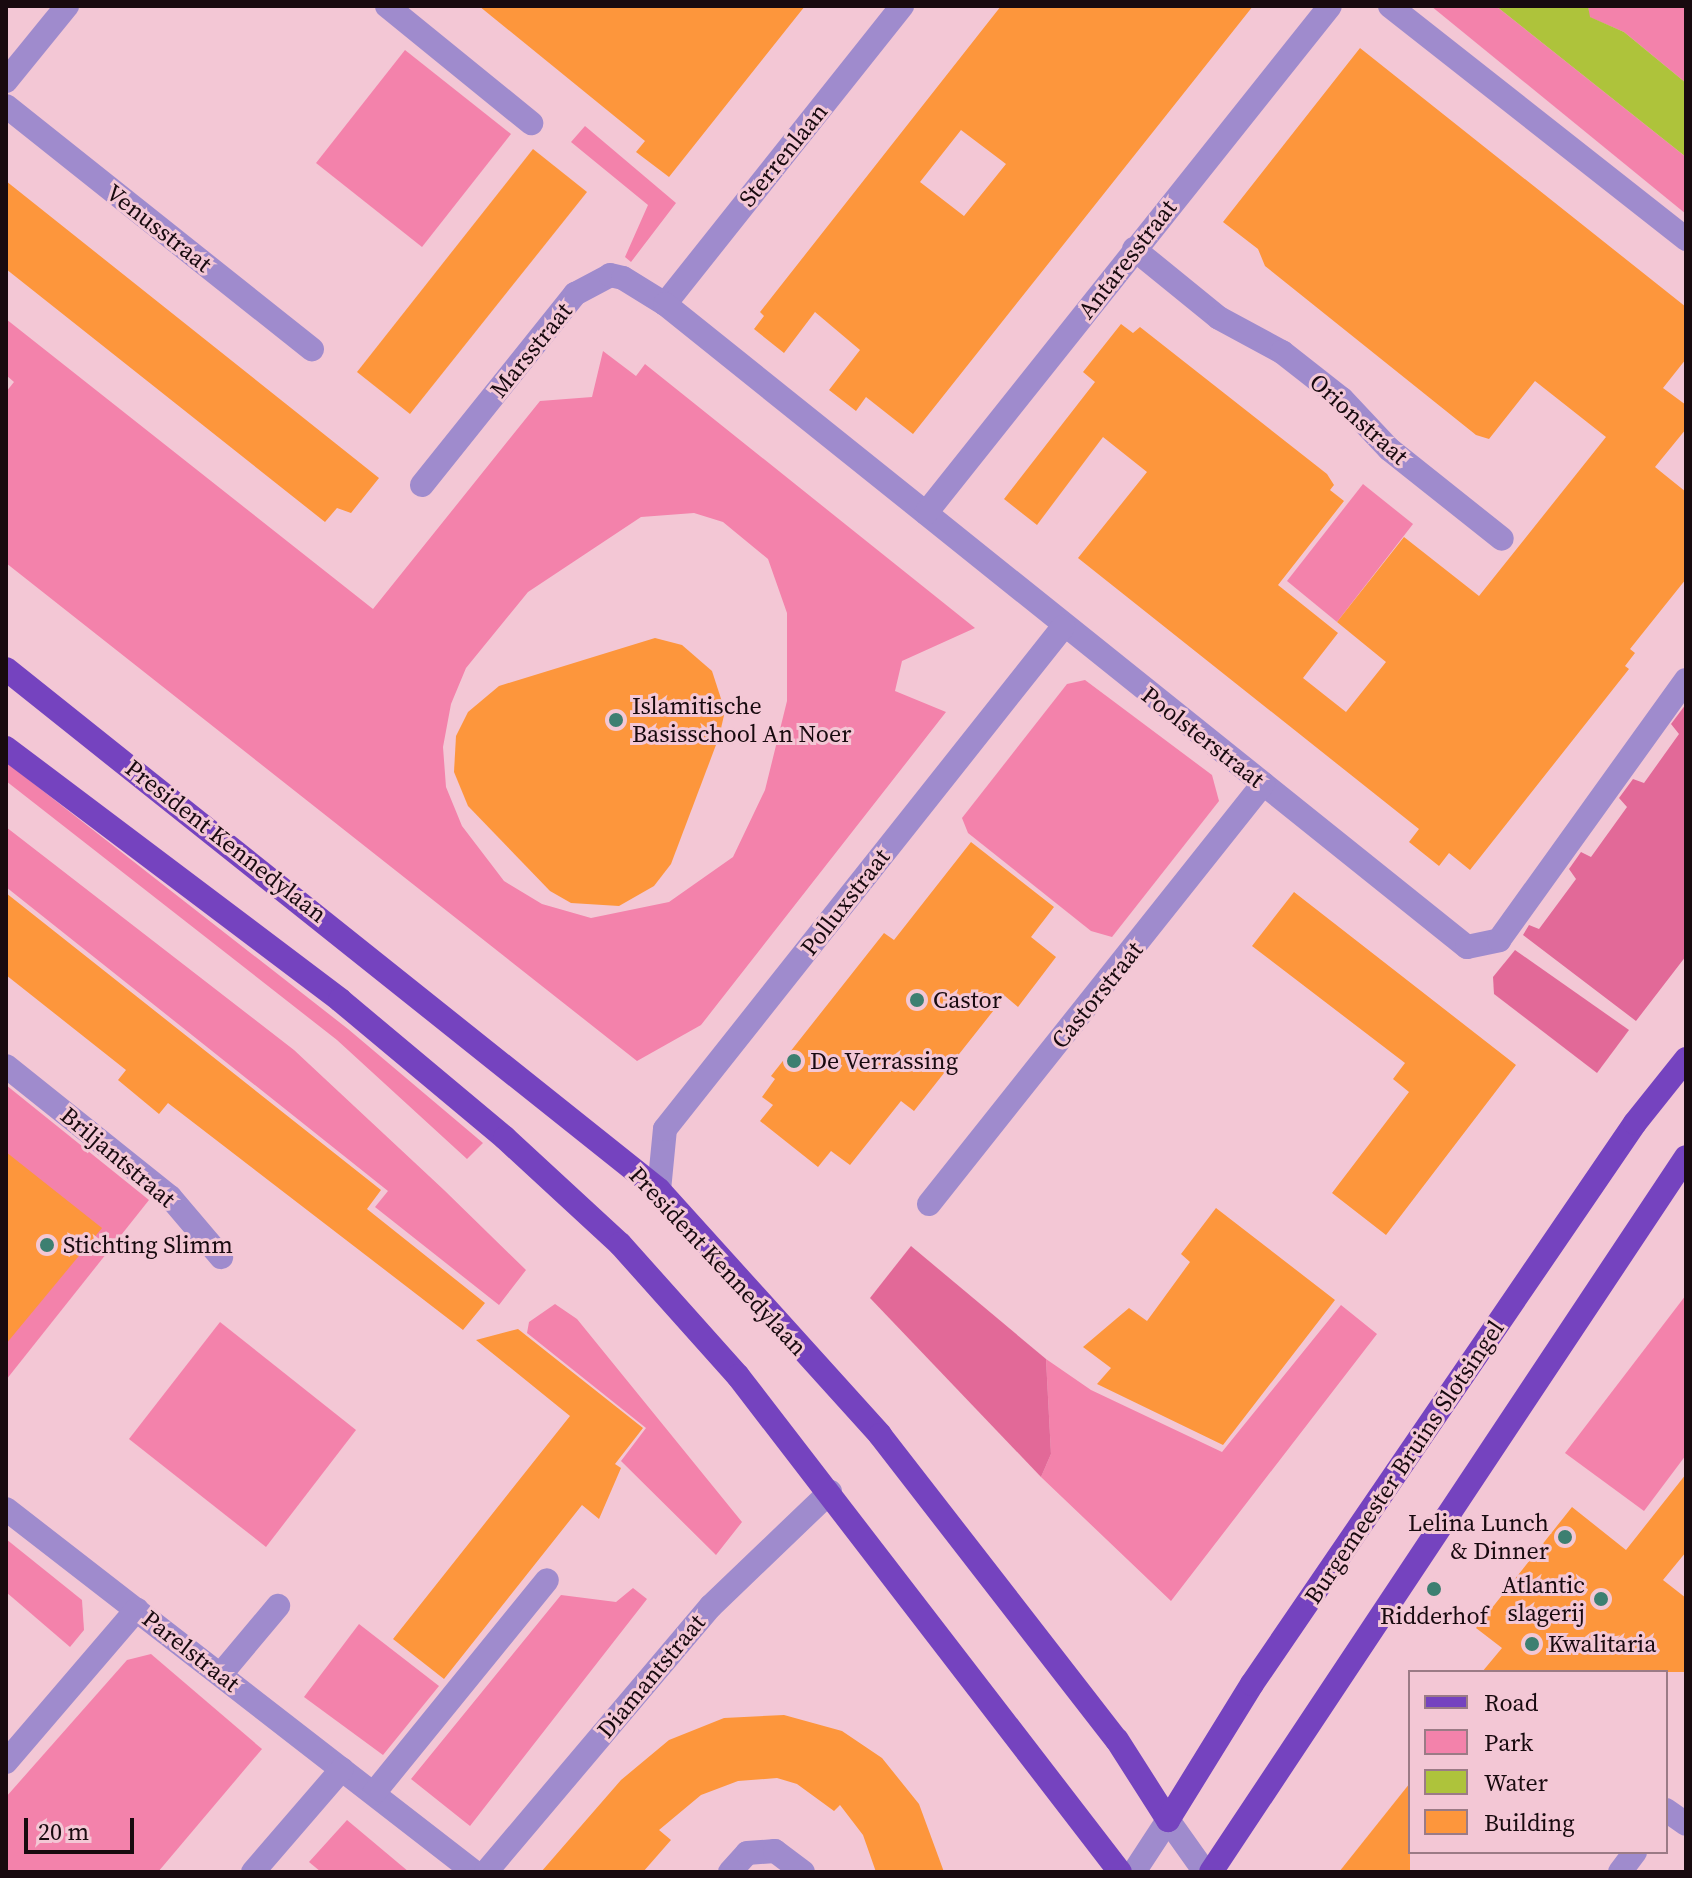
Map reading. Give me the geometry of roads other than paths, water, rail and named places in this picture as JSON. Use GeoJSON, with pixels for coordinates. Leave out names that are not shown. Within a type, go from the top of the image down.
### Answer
{"type":"FeatureCollection","features":[{"type":"Feature","properties":{"kind":"main road","name":"President Kennedylaan"},"geometry":{"type":"LineString","coordinates":[[6,669],[659,1190],[880,1435],[1117,1740],[1168,1820]]}},
{"type":"Feature","properties":{"kind":"main road"},"geometry":{"type":"LineString","coordinates":[[6,748],[340,1000],[524,1154],[630,1255],[830,1492],[1120,1872]]}},
{"type":"Feature","properties":{"kind":"main road","name":"Burgemeester Bruins Slotsingel"},"geometry":{"type":"LineString","coordinates":[[1168,1820],[1279,1645],[1635,1123],[1686,1059]]}},
{"type":"Feature","properties":{"kind":"main road"},"geometry":{"type":"LineString","coordinates":[[1208,1872],[1686,1157]]}},
{"type":"Feature","properties":{"kind":"street"},"geometry":{"type":"LineString","coordinates":[[6,81],[67,6]]}},
{"type":"Feature","properties":{"kind":"street"},"geometry":{"type":"LineString","coordinates":[[387,6],[531,123]]}},
{"type":"Feature","properties":{"kind":"street","name":"Antaresstraat"},"geometry":{"type":"LineString","coordinates":[[926,513],[1330,6]]}},
{"type":"Feature","properties":{"kind":"street"},"geometry":{"type":"LineString","coordinates":[[1390,6],[1686,239]]}},
{"type":"Feature","properties":{"kind":"street","name":"Sterrenlaan"},"geometry":{"type":"LineString","coordinates":[[665,304],[895,9]]}},
{"type":"Feature","properties":{"kind":"street","name":"Venusstraat"},"geometry":{"type":"LineString","coordinates":[[6,106],[312,349]]}},
{"type":"Feature","properties":{"kind":"street","name":"Orionstraat"},"geometry":{"type":"LineString","coordinates":[[1134,249],[1219,318],[1282,352],[1342,399],[1389,449],[1502,539]]}},
{"type":"Feature","properties":{"kind":"street","name":"Marsstraat"},"geometry":{"type":"LineString","coordinates":[[422,485],[575,294],[610,275],[665,304]]}},
{"type":"Feature","properties":{"kind":"street","name":"Poolsterstraat"},"geometry":{"type":"LineString","coordinates":[[665,304],[1063,627],[1467,947],[1499,940],[1686,680]]}},
{"type":"Feature","properties":{"kind":"street","name":"Polluxstraat"},"geometry":{"type":"LineString","coordinates":[[659,1190],[665,1129],[1063,627]]}},
{"type":"Feature","properties":{"kind":"street","name":"Castorstraat"},"geometry":{"type":"LineString","coordinates":[[929,1204],[1263,784]]}},
{"type":"Feature","properties":{"kind":"street","name":"Briljantstraat"},"geometry":{"type":"LineString","coordinates":[[6,1066],[170,1197],[221,1257]]}},
{"type":"Feature","properties":{"kind":"street","name":"Diamantstraat"},"geometry":{"type":"LineString","coordinates":[[486,1872],[711,1606],[779,1536],[830,1492]]}},
{"type":"Feature","properties":{"kind":"street","name":"Parelstraat"},"geometry":{"type":"LineString","coordinates":[[6,1509],[474,1872]]}},
{"type":"Feature","properties":{"kind":"street"},"geometry":{"type":"LineString","coordinates":[[374,1793],[547,1580]]}},
{"type":"Feature","properties":{"kind":"street"},"geometry":{"type":"LineString","coordinates":[[221,1674],[278,1606]]}},
{"type":"Feature","properties":{"kind":"street"},"geometry":{"type":"LineString","coordinates":[[6,1762],[137,1609]]}},
{"type":"Feature","properties":{"kind":"street"},"geometry":{"type":"LineString","coordinates":[[253,1872],[342,1769]]}},
{"type":"Feature","properties":{"kind":"street"},"geometry":{"type":"LineString","coordinates":[[1668,1811],[1686,1824]]}},
{"type":"Feature","properties":{"kind":"street","name":"Burgemeester Bruins Slotsingel"},"geometry":{"type":"LineString","coordinates":[[1134,1872],[1168,1820]]}},
{"type":"Feature","properties":{"kind":"street","name":"President Kennedylaan"},"geometry":{"type":"LineString","coordinates":[[1168,1820],[1208,1872]]}},
{"type":"Feature","properties":{"kind":"street"},"geometry":{"type":"LineString","coordinates":[[730,1872],[747,1853],[775,1851],[803,1872]]}},
{"type":"Feature","properties":{"kind":"street"},"geometry":{"type":"LineString","coordinates":[[1620,1872],[1634,1854]]}},
{"type":"Feature","properties":{"kind":"water"},"geometry":{"type":"Polygon","coordinates":[[[1496,6],[1588,6],[1590,17],[1624,32],[1686,83],[1686,157],[1496,6]]]}},
{"type":"Feature","properties":{"kind":"place","name":"Islamitische Basisschool An Noer"},"geometry":{"type":"Point","coordinates":[616,720]}},
{"type":"Feature","properties":{"kind":"place","name":"Castor"},"geometry":{"type":"Point","coordinates":[917,1000]}},
{"type":"Feature","properties":{"kind":"place","name":"De Verrassing"},"geometry":{"type":"Point","coordinates":[794,1061]}},
{"type":"Feature","properties":{"kind":"place","name":"Stichting Slimm"},"geometry":{"type":"Point","coordinates":[47,1245]}},
{"type":"Feature","properties":{"kind":"place","name":"Lelina Lunch & Dinner"},"geometry":{"type":"Point","coordinates":[1565,1537]}},
{"type":"Feature","properties":{"kind":"place","name":"Ridderhof"},"geometry":{"type":"Point","coordinates":[1434,1589]}},
{"type":"Feature","properties":{"kind":"place","name":"Atlantic slagerij"},"geometry":{"type":"Point","coordinates":[1601,1599]}},
{"type":"Feature","properties":{"kind":"place","name":"Kwalitaria"},"geometry":{"type":"Point","coordinates":[1532,1644]}}]}
